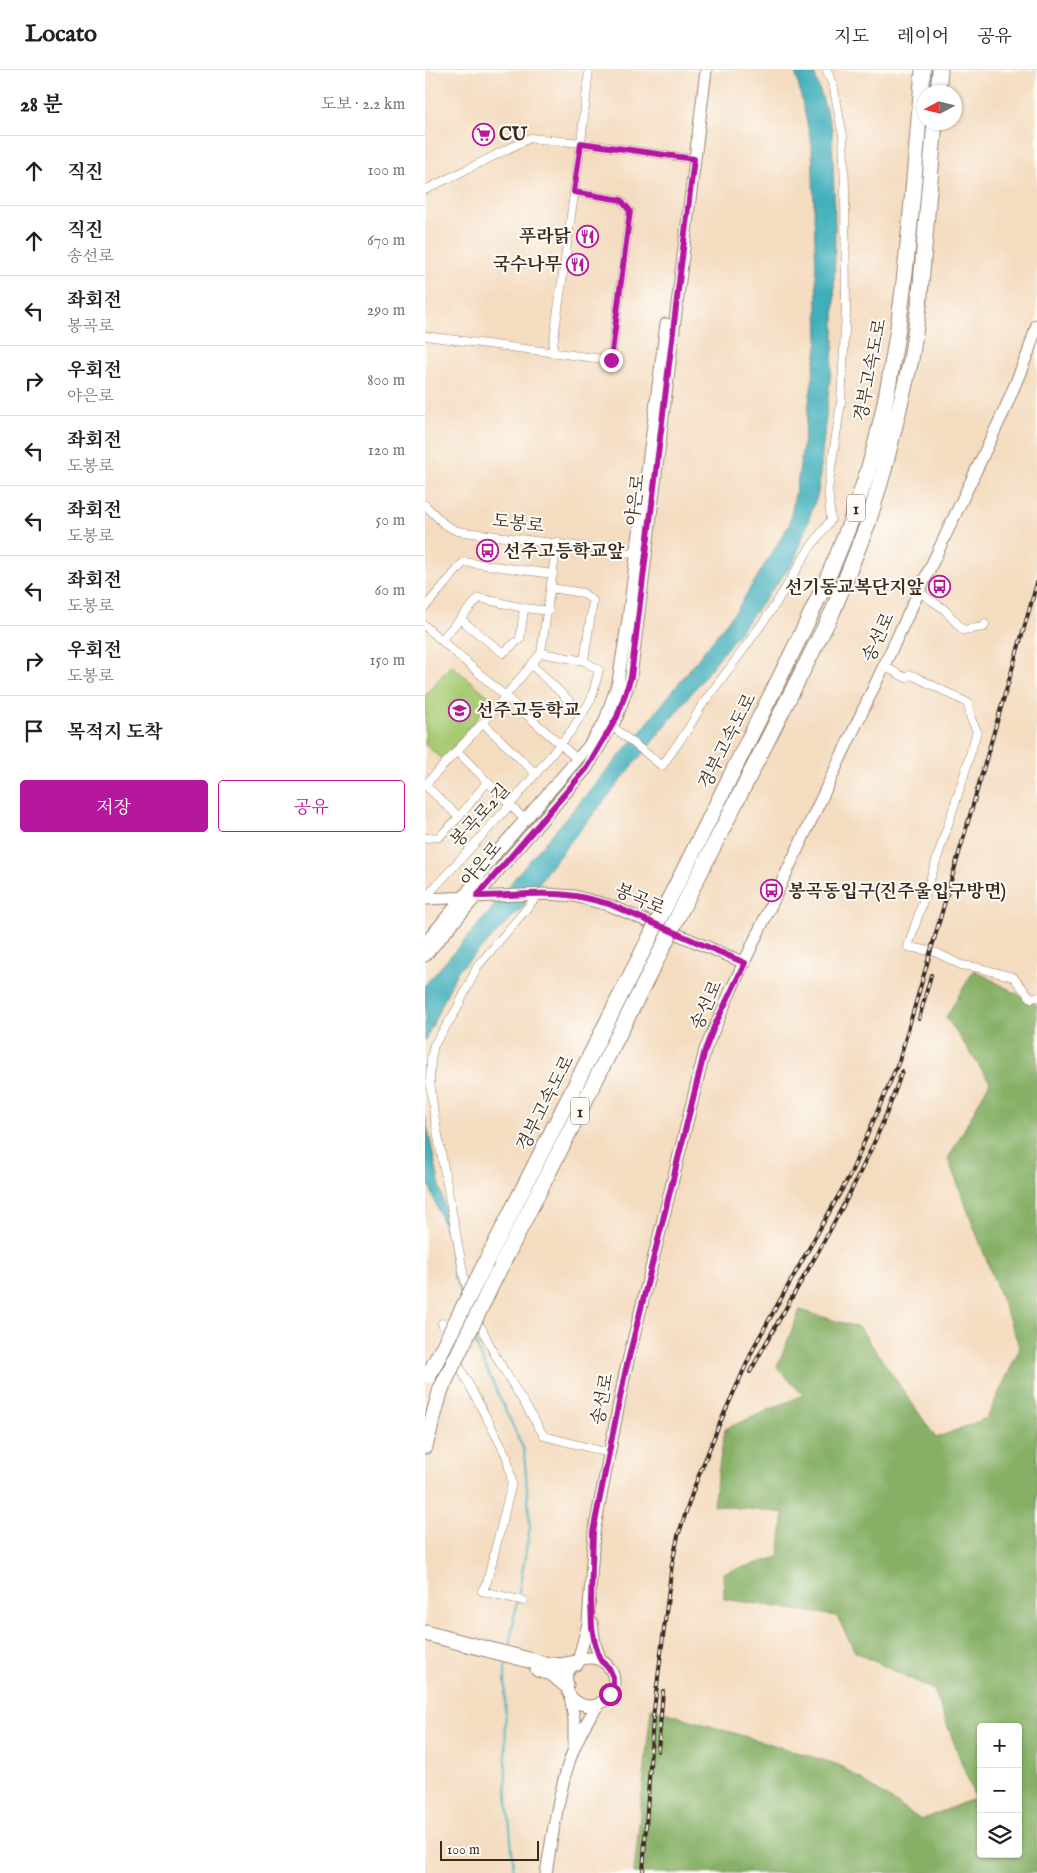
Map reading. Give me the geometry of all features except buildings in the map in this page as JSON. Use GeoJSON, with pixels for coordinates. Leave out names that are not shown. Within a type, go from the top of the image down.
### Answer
{"type":"FeatureCollection","features":[{"type":"Feature","properties":{"kind":"highway","name":"경부고속도로"},"geometry":{"type":"LineString","coordinates":[[426,1380],[800,639],[833,567],[857,506],[874,448],[896,347],[905,273],[923,70]]}},
{"type":"Feature","properties":{"kind":"highway"},"geometry":{"type":"LineString","coordinates":[[939,85],[940,70]]}},
{"type":"Feature","properties":{"kind":"highway","name":"경부고속도로"},"geometry":{"type":"LineString","coordinates":[[425,1425],[497,1274],[833,611],[868,523],[884,470],[911,360],[919,306],[934,130]]}},
{"type":"Feature","properties":{"kind":"highway"},"geometry":{"type":"LineString","coordinates":[[425,1446],[441,1389]]}},
{"type":"Feature","properties":{"kind":"highway"},"geometry":{"type":"LineString","coordinates":[[425,1633],[463,1646],[521,1661],[552,1673],[568,1690]]}},
{"type":"Feature","properties":{"kind":"highway"},"geometry":{"type":"LineString","coordinates":[[425,1640],[463,1646]]}},
{"type":"Feature","properties":{"kind":"highway"},"geometry":{"type":"LineString","coordinates":[[521,1661],[553,1665],[577,1662]]}},
{"type":"Feature","properties":{"kind":"street"},"geometry":{"type":"LineString","coordinates":[[552,353],[581,143],[589,70]]}},
{"type":"Feature","properties":{"kind":"street","name":"야은로"},"geometry":{"type":"LineString","coordinates":[[425,956],[587,768],[617,717],[631,677],[641,554],[690,159],[698,70]]}},
{"type":"Feature","properties":{"kind":"street","name":"야은로"},"geometry":{"type":"LineString","coordinates":[[690,159],[705,70]]}},
{"type":"Feature","properties":{"kind":"street"},"geometry":{"type":"LineString","coordinates":[[612,726],[662,766],[702,705],[745,649],[775,605],[809,549],[831,520],[828,489],[841,402],[845,312],[845,198],[843,136],[834,89],[827,70]]}},
{"type":"Feature","properties":{"kind":"street"},"geometry":{"type":"LineString","coordinates":[[425,190],[530,138],[581,143],[690,159]]}},
{"type":"Feature","properties":{"kind":"street"},"geometry":{"type":"LineString","coordinates":[[425,336],[611,360],[630,211],[621,200],[574,192]]}},
{"type":"Feature","properties":{"kind":"street","name":"송선로"},"geometry":{"type":"LineString","coordinates":[[591,1601],[593,1532],[625,1373],[705,1050],[714,1027],[1005,409],[1028,353],[1037,325]]}},
{"type":"Feature","properties":{"kind":"street","name":"도봉로"},"geometry":{"type":"LineString","coordinates":[[425,506],[444,524],[457,531],[641,554]]}},
{"type":"Feature","properties":{"kind":"street"},"geometry":{"type":"LineString","coordinates":[[459,816],[425,785],[458,752],[541,653],[549,611],[557,542]]}},
{"type":"Feature","properties":{"kind":"street","name":"야은로"},"geometry":{"type":"LineString","coordinates":[[425,943],[497,852],[587,748],[604,723],[618,682],[641,554]]}},
{"type":"Feature","properties":{"kind":"street"},"geometry":{"type":"LineString","coordinates":[[425,607],[464,562],[553,574]]}},
{"type":"Feature","properties":{"kind":"street"},"geometry":{"type":"LineString","coordinates":[[541,653],[584,661],[593,600],[583,593],[551,588]]}},
{"type":"Feature","properties":{"kind":"street"},"geometry":{"type":"LineString","coordinates":[[919,592],[944,609],[963,630],[984,627],[985,624]]}},
{"type":"Feature","properties":{"kind":"street"},"geometry":{"type":"LineString","coordinates":[[441,640],[479,598],[524,608],[549,611]]}},
{"type":"Feature","properties":{"kind":"street"},"geometry":{"type":"LineString","coordinates":[[460,619],[503,653],[520,639],[524,608]]}},
{"type":"Feature","properties":{"kind":"street"},"geometry":{"type":"LineString","coordinates":[[425,626],[577,759]]}},
{"type":"Feature","properties":{"kind":"street","name":"봉곡로2길"},"geometry":{"type":"LineString","coordinates":[[425,898],[510,805],[561,745],[583,714],[591,700],[599,670],[584,661]]}},
{"type":"Feature","properties":{"kind":"street"},"geometry":{"type":"LineString","coordinates":[[532,665],[583,714]]}},
{"type":"Feature","properties":{"kind":"street"},"geometry":{"type":"LineString","coordinates":[[883,666],[907,678],[910,675],[914,676],[968,703],[971,720],[977,731],[908,947],[934,952],[961,966],[980,968],[1013,977],[1031,998],[1037,997]]}},
{"type":"Feature","properties":{"kind":"street"},"geometry":{"type":"LineString","coordinates":[[483,723],[536,774]]}},
{"type":"Feature","properties":{"kind":"street"},"geometry":{"type":"LineString","coordinates":[[458,752],[525,820]]}},
{"type":"Feature","properties":{"kind":"street"},"geometry":{"type":"LineString","coordinates":[[425,838],[439,837],[487,782]]}},
{"type":"Feature","properties":{"kind":"street"},"geometry":{"type":"LineString","coordinates":[[538,895],[477,967],[457,1009],[434,1045],[430,1081],[464,1277],[473,1311],[495,1355],[544,1436],[609,1453]]}},
{"type":"Feature","properties":{"kind":"street","name":"봉곡로"},"geometry":{"type":"LineString","coordinates":[[425,898],[574,896],[609,904],[745,963]]}},
{"type":"Feature","properties":{"kind":"street"},"geometry":{"type":"LineString","coordinates":[[442,1323],[453,1354],[507,1457],[511,1483],[487,1582],[482,1591],[524,1600]]}},
{"type":"Feature","properties":{"kind":"street"},"geometry":{"type":"LineString","coordinates":[[573,1749],[587,1720],[610,1694],[613,1683],[611,1671],[601,1661],[593,1635],[591,1601]]}},
{"type":"Feature","properties":{"kind":"street"},"geometry":{"type":"LineString","coordinates":[[545,1873],[556,1816],[573,1749],[575,1726],[568,1690],[568,1673],[577,1662],[586,1634],[591,1601]]}},
{"type":"Feature","properties":{"kind":"street"},"geometry":{"type":"LineString","coordinates":[[577,1662],[590,1658],[601,1661]]}},
{"type":"Feature","properties":{"kind":"street"},"geometry":{"type":"LineString","coordinates":[[568,1690],[575,1700],[584,1705],[601,1702]]}},
{"type":"Feature","properties":{"kind":"green space"},"geometry":{"type":"Polygon","coordinates":[[[451,665],[492,699],[443,759],[425,745],[425,696],[451,665]]]}},
{"type":"Feature","properties":{"kind":"green space"},"geometry":{"type":"Polygon","coordinates":[[[974,970],[1037,1005],[1037,1873],[634,1873],[651,1708],[839,1765],[921,1820],[975,1798],[934,1690],[855,1652],[837,1616],[724,1599],[723,1573],[779,1557],[784,1513],[713,1505],[725,1429],[803,1395],[777,1367],[800,1310],[860,1328],[936,1438],[987,1418],[1020,1348],[948,1159],[990,1082],[946,1017],[974,970]]]}},
{"type":"Feature","properties":{"kind":"water"},"geometry":{"type":"Polygon","coordinates":[[[795,70],[813,70],[832,128],[835,223],[834,341],[818,493],[794,562],[679,709],[547,871],[522,908],[457,972],[425,1041],[425,985],[491,910],[517,875],[641,731],[738,608],[789,525],[799,473],[818,339],[812,145],[795,70]]]}},
{"type":"Feature","properties":{"kind":"water"},"geometry":{"type":"Polygon","coordinates":[[[425,1116],[451,1237],[454,1279],[448,1238],[425,1173],[425,1116]]]}},
{"type":"Feature","properties":{"kind":"waterway"},"geometry":{"type":"LineString","coordinates":[[454,1279],[455,1275],[461,1295]]}},
{"type":"Feature","properties":{"kind":"waterway"},"geometry":{"type":"LineString","coordinates":[[474,1336],[479,1353],[524,1450],[530,1527],[518,1596]]}},
{"type":"Feature","properties":{"kind":"waterway"},"geometry":{"type":"LineString","coordinates":[[509,1648],[517,1601]]}},
{"type":"Feature","properties":{"kind":"waterway"},"geometry":{"type":"LineString","coordinates":[[507,1660],[505,1669],[506,1783],[514,1873]]}},
{"type":"Feature","properties":{"kind":"railway"},"geometry":{"type":"LineString","coordinates":[[643,1873],[653,1718],[672,1564],[678,1536],[695,1485],[719,1425],[755,1345],[850,1175],[899,1061],[1037,583]]}},
{"type":"Feature","properties":{"kind":"railway"},"geometry":{"type":"LineString","coordinates":[[919,1019],[931,975]]}},
{"type":"Feature","properties":{"kind":"railway"},"geometry":{"type":"LineString","coordinates":[[750,1372],[853,1187],[888,1111],[902,1071]]}},
{"type":"Feature","properties":{"kind":"railway"},"geometry":{"type":"LineString","coordinates":[[658,1751],[663,1691]]}},
{"type":"Feature","properties":{"kind":"place","name":"CU"},"geometry":{"type":"Point","coordinates":[483,134]}},
{"type":"Feature","properties":{"kind":"place","name":"푸라닭"},"geometry":{"type":"Point","coordinates":[587,236]}},
{"type":"Feature","properties":{"kind":"place","name":"국수나무"},"geometry":{"type":"Point","coordinates":[578,264]}},
{"type":"Feature","properties":{"kind":"place","name":"선주고등학교앞"},"geometry":{"type":"Point","coordinates":[487,551]}},
{"type":"Feature","properties":{"kind":"place","name":"선기동교복단지앞"},"geometry":{"type":"Point","coordinates":[940,587]}},
{"type":"Feature","properties":{"kind":"place","name":"선주고등학교"},"geometry":{"type":"Point","coordinates":[460,710]}},
{"type":"Feature","properties":{"kind":"place","name":"봉곡동입구(진주울입구방면)"},"geometry":{"type":"Point","coordinates":[772,891]}},
{"type":"Feature","properties":{"kind":"route"},"geometry":{"type":"LineString","coordinates":[[610,1694],[613,1686],[613,1677],[609,1668],[601,1661],[592,1627],[593,1532],[625,1373],[705,1050],[745,963],[609,904],[574,896],[547,894],[477,896],[587,768],[617,717],[631,677],[694,159],[581,143],[574,192],[621,200],[630,211],[611,360]]}}]}
